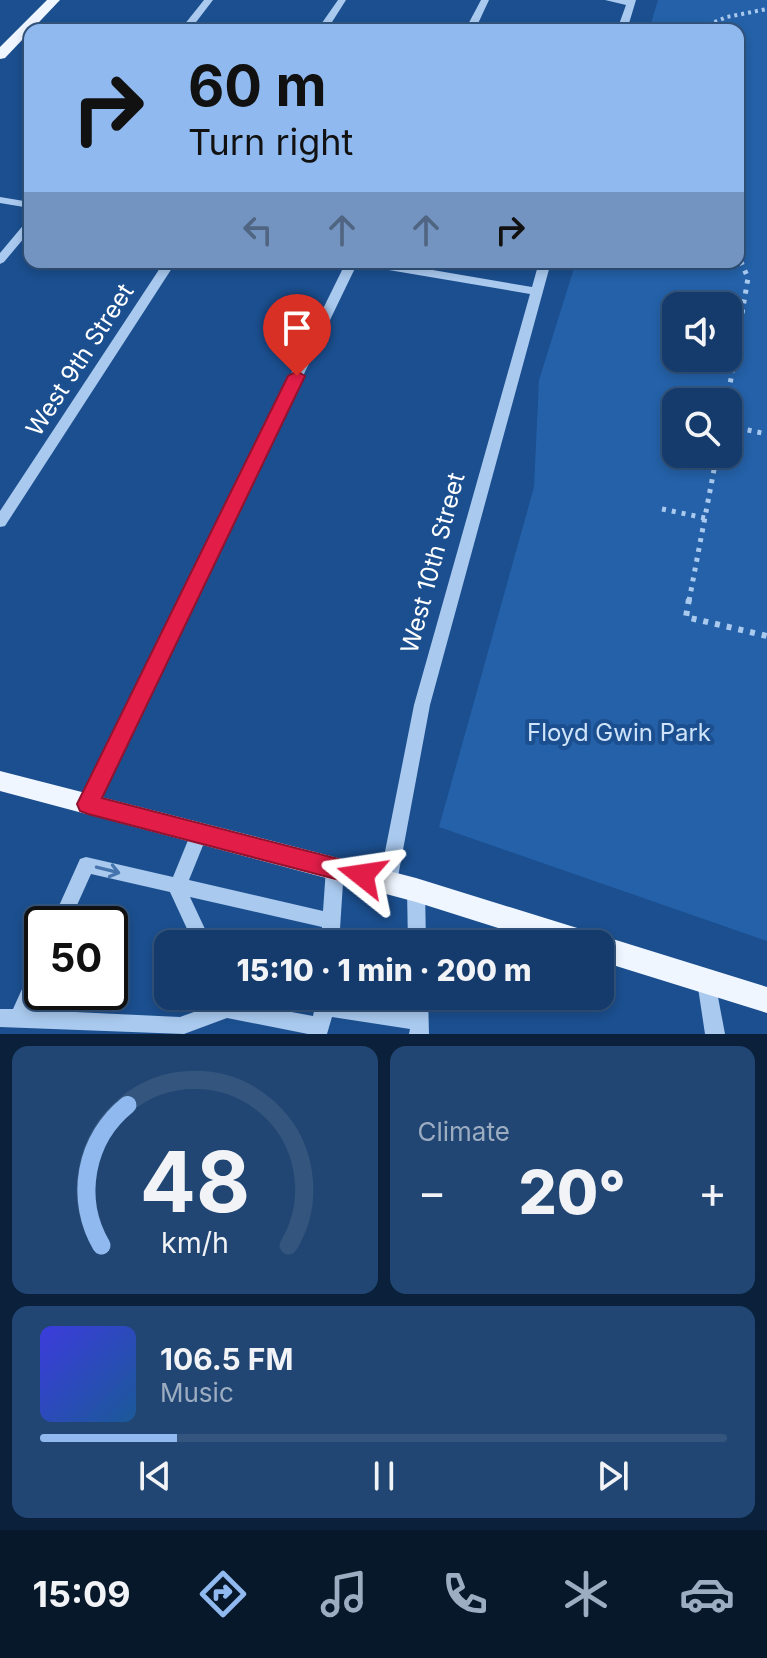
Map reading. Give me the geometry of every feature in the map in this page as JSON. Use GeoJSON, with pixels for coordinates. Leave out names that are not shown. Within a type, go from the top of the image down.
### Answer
{"type":"FeatureCollection","features":[{"type":"Feature","properties":{"kind":"main road"},"geometry":{"type":"LineString","coordinates":[[30,24],[54,0]]}},
{"type":"Feature","properties":{"kind":"main road"},"geometry":{"type":"LineString","coordinates":[[0,55],[24,31]]}},
{"type":"Feature","properties":{"kind":"main road"},"geometry":{"type":"LineString","coordinates":[[0,781],[388,882],[543,930]]}},
{"type":"Feature","properties":{"kind":"main road"},"geometry":{"type":"LineString","coordinates":[[614,952],[767,1000]]}},
{"type":"Feature","properties":{"kind":"street"},"geometry":{"type":"LineString","coordinates":[[190,24],[209,0]]}},
{"type":"Feature","properties":{"kind":"street"},"geometry":{"type":"LineString","coordinates":[[326,24],[342,0]]}},
{"type":"Feature","properties":{"kind":"street"},"geometry":{"type":"LineString","coordinates":[[473,24],[485,0]]}},
{"type":"Feature","properties":{"kind":"street"},"geometry":{"type":"LineString","coordinates":[[609,0],[632,1],[624,24]]}},
{"type":"Feature","properties":{"kind":"street"},"geometry":{"type":"LineString","coordinates":[[0,200],[24,204]]}},
{"type":"Feature","properties":{"kind":"street"},"geometry":{"type":"LineString","coordinates":[[0,260],[24,231]]}},
{"type":"Feature","properties":{"kind":"street","name":"West 9th Street"},"geometry":{"type":"LineString","coordinates":[[0,522],[166,268]]}},
{"type":"Feature","properties":{"kind":"street"},"geometry":{"type":"LineString","coordinates":[[88,804],[349,268]]}},
{"type":"Feature","properties":{"kind":"street"},"geometry":{"type":"LineString","coordinates":[[400,268],[535,291]]}},
{"type":"Feature","properties":{"kind":"street","name":"West 10th Street"},"geometry":{"type":"LineString","coordinates":[[388,882],[422,705],[543,268]]}},
{"type":"Feature","properties":{"kind":"street"},"geometry":{"type":"LineString","coordinates":[[177,888],[199,833]]}},
{"type":"Feature","properties":{"kind":"street"},"geometry":{"type":"LineString","coordinates":[[68,906],[86,865],[332,921]]}},
{"type":"Feature","properties":{"kind":"street"},"geometry":{"type":"LineString","coordinates":[[331,930],[335,868]]}},
{"type":"Feature","properties":{"kind":"street"},"geometry":{"type":"LineString","coordinates":[[177,888],[200,930]]}},
{"type":"Feature","properties":{"kind":"street"},"geometry":{"type":"LineString","coordinates":[[416,890],[417,930]]}},
{"type":"Feature","properties":{"kind":"street"},"geometry":{"type":"LineString","coordinates":[[706,981],[715,1034]]}},
{"type":"Feature","properties":{"kind":"street"},"geometry":{"type":"LineString","coordinates":[[24,993],[9,1018],[180,1026],[209,1010]]}},
{"type":"Feature","properties":{"kind":"street"},"geometry":{"type":"LineString","coordinates":[[255,1010],[321,1027],[324,1010]]}},
{"type":"Feature","properties":{"kind":"street"},"geometry":{"type":"LineString","coordinates":[[355,1010],[419,1028]]}},
{"type":"Feature","properties":{"kind":"path"},"geometry":{"type":"LineString","coordinates":[[710,24],[727,17],[767,9]]}},
{"type":"Feature","properties":{"kind":"path"},"geometry":{"type":"LineString","coordinates":[[729,388],[748,278],[744,268]]}},
{"type":"Feature","properties":{"kind":"path"},"geometry":{"type":"LineString","coordinates":[[742,429],[767,434]]}},
{"type":"Feature","properties":{"kind":"path"},"geometry":{"type":"LineString","coordinates":[[714,468],[686,617],[767,636]]}},
{"type":"Feature","properties":{"kind":"path"},"geometry":{"type":"LineString","coordinates":[[662,509],[705,518]]}},
{"type":"Feature","properties":{"kind":"green space","name":"Floyd Gwin Park"},"geometry":{"type":"Polygon","coordinates":[[[658,0],[767,0],[767,941],[439,827],[534,487],[539,380],[574,268],[744,268],[744,24],[651,24],[658,0]]]}},
{"type":"Feature","properties":{"kind":"route"},"geometry":{"type":"LineString","coordinates":[[297,376],[88,804],[362,875]]}}]}
